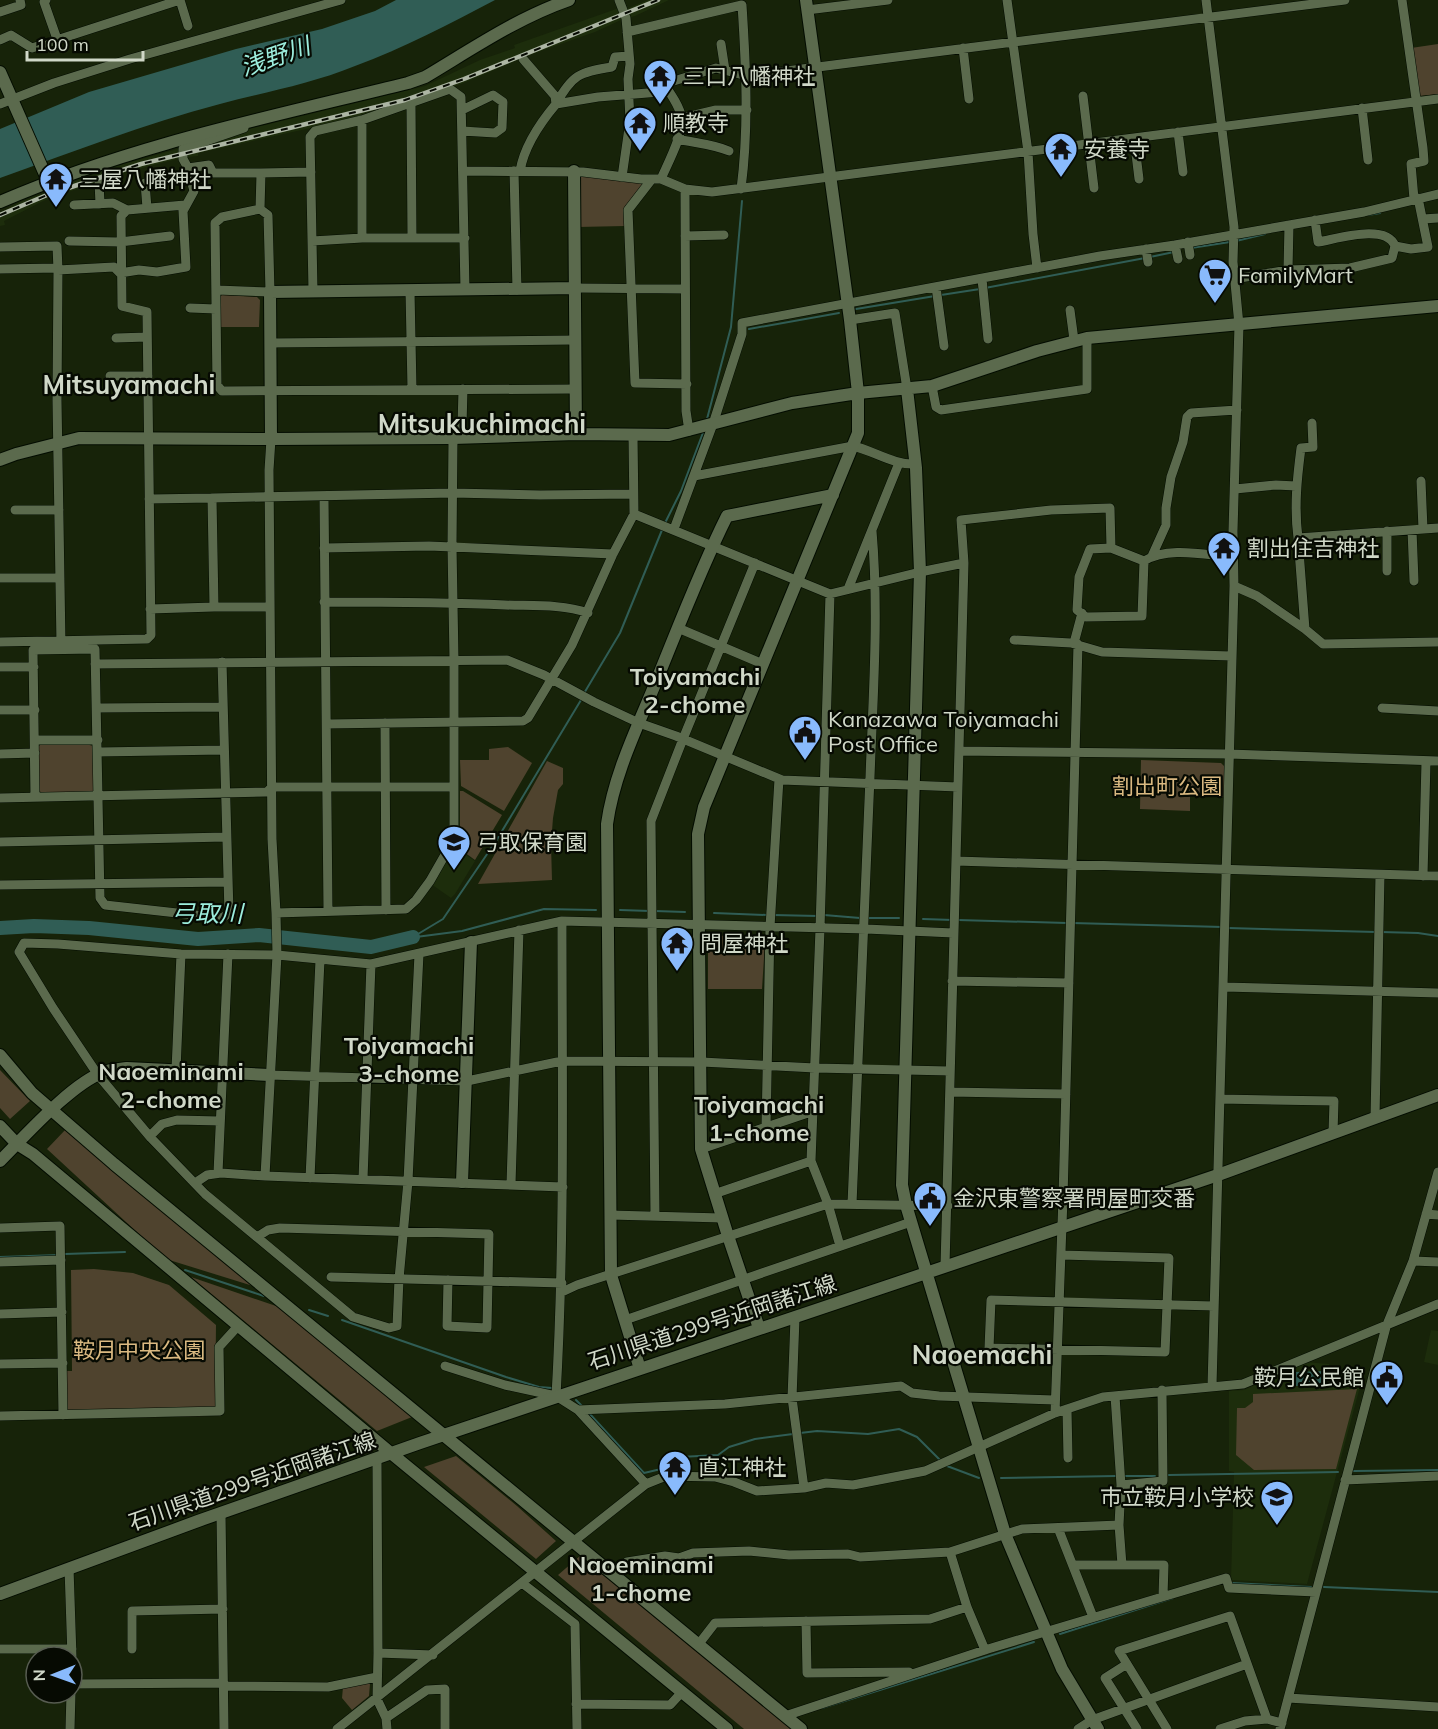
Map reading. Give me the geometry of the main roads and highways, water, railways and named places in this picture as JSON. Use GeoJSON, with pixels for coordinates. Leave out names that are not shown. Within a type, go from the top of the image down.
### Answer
{"type":"FeatureCollection","features":[{"type":"Feature","properties":{"kind":"water","name":"浅野川"},"geometry":{"type":"Polygon","coordinates":[[[396,0],[495,0],[409,44],[338,72],[305,83],[164,120],[0,178],[0,129],[89,92],[236,49],[322,29],[375,11],[396,0]]]}},
{"type":"Feature","properties":{"kind":"water"},"geometry":{"type":"Polygon","coordinates":[[[1325,1371],[1325,1384],[1295,1386],[1295,1372],[1325,1371]]]}},
{"type":"Feature","properties":{"kind":"waterway"},"geometry":{"type":"LineString","coordinates":[[707,419],[731,327],[742,201]]}},
{"type":"Feature","properties":{"kind":"waterway"},"geometry":{"type":"LineString","coordinates":[[1368,215],[1380,213]]}},
{"type":"Feature","properties":{"kind":"waterway"},"geometry":{"type":"LineString","coordinates":[[1236,241],[1265,234]]}},
{"type":"Feature","properties":{"kind":"waterway"},"geometry":{"type":"LineString","coordinates":[[1191,248],[1230,242]]}},
{"type":"Feature","properties":{"kind":"waterway"},"geometry":{"type":"LineString","coordinates":[[1150,257],[1174,252]]}},
{"type":"Feature","properties":{"kind":"waterway"},"geometry":{"type":"LineString","coordinates":[[985,288],[1145,258]]}},
{"type":"Feature","properties":{"kind":"waterway"},"geometry":{"type":"LineString","coordinates":[[941,295],[980,289]]}},
{"type":"Feature","properties":{"kind":"waterway"},"geometry":{"type":"LineString","coordinates":[[856,309],[935,296]]}},
{"type":"Feature","properties":{"kind":"waterway"},"geometry":{"type":"LineString","coordinates":[[749,329],[839,313]]}},
{"type":"Feature","properties":{"kind":"waterway"},"geometry":{"type":"LineString","coordinates":[[664,525],[681,491],[704,430]]}},
{"type":"Feature","properties":{"kind":"waterway"},"geometry":{"type":"LineString","coordinates":[[583,695],[620,633],[662,530]]}},
{"type":"Feature","properties":{"kind":"waterway"},"geometry":{"type":"LineString","coordinates":[[413,937],[443,919],[496,841],[581,700]]}},
{"type":"Feature","properties":{"kind":"waterway"},"geometry":{"type":"LineString","coordinates":[[416,937],[462,931],[544,909],[596,910]]}},
{"type":"Feature","properties":{"kind":"waterway"},"geometry":{"type":"LineString","coordinates":[[620,910],[650,911]]}},
{"type":"Feature","properties":{"kind":"waterway"},"geometry":{"type":"LineString","coordinates":[[655,911],[685,912]]}},
{"type":"Feature","properties":{"kind":"waterway"},"geometry":{"type":"LineString","coordinates":[[714,913],[767,915]]}},
{"type":"Feature","properties":{"kind":"waterway"},"geometry":{"type":"LineString","coordinates":[[773,915],[818,916]]}},
{"type":"Feature","properties":{"kind":"waterway"},"geometry":{"type":"LineString","coordinates":[[824,915],[860,918]]}},
{"type":"Feature","properties":{"kind":"waterway"},"geometry":{"type":"LineString","coordinates":[[866,918],[899,918]]}},
{"type":"Feature","properties":{"kind":"waterway"},"geometry":{"type":"LineString","coordinates":[[923,919],[953,920]]}},
{"type":"Feature","properties":{"kind":"waterway"},"geometry":{"type":"LineString","coordinates":[[958,920],[1067,923]]}},
{"type":"Feature","properties":{"kind":"waterway"},"geometry":{"type":"LineString","coordinates":[[1072,923],[1223,927]]}},
{"type":"Feature","properties":{"kind":"waterway","name":"弓取川"},"geometry":{"type":"LineString","coordinates":[[0,928],[34,926],[89,928],[198,939],[259,935],[371,947],[413,937]]}},
{"type":"Feature","properties":{"kind":"waterway"},"geometry":{"type":"LineString","coordinates":[[1228,928],[1376,932]]}},
{"type":"Feature","properties":{"kind":"waterway"},"geometry":{"type":"LineString","coordinates":[[1381,932],[1438,936]]}},
{"type":"Feature","properties":{"kind":"waterway"},"geometry":{"type":"LineString","coordinates":[[65,1254],[125,1252]]}},
{"type":"Feature","properties":{"kind":"waterway"},"geometry":{"type":"LineString","coordinates":[[0,1257],[59,1255]]}},
{"type":"Feature","properties":{"kind":"waterway"},"geometry":{"type":"LineString","coordinates":[[185,1270],[264,1296]]}},
{"type":"Feature","properties":{"kind":"waterway"},"geometry":{"type":"LineString","coordinates":[[309,1310],[328,1316]]}},
{"type":"Feature","properties":{"kind":"waterway"},"geometry":{"type":"LineString","coordinates":[[342,1320],[506,1377],[539,1387],[552,1388]]}},
{"type":"Feature","properties":{"kind":"waterway"},"geometry":{"type":"LineString","coordinates":[[576,1400],[582,1406]]}},
{"type":"Feature","properties":{"kind":"waterway"},"geometry":{"type":"LineString","coordinates":[[588,1412],[644,1473],[661,1469],[680,1457],[718,1455],[729,1447],[755,1439],[793,1434]]}},
{"type":"Feature","properties":{"kind":"waterway"},"geometry":{"type":"LineString","coordinates":[[800,1433],[817,1431],[868,1434],[899,1429],[917,1437],[941,1461]]}},
{"type":"Feature","properties":{"kind":"waterway"},"geometry":{"type":"LineString","coordinates":[[947,1466],[979,1478]]}},
{"type":"Feature","properties":{"kind":"waterway"},"geometry":{"type":"LineString","coordinates":[[1354,1471],[1438,1470]]}},
{"type":"Feature","properties":{"kind":"waterway"},"geometry":{"type":"LineString","coordinates":[[1169,1475],[1338,1472]]}},
{"type":"Feature","properties":{"kind":"waterway"},"geometry":{"type":"LineString","coordinates":[[1001,1478],[1116,1476]]}},
{"type":"Feature","properties":{"kind":"waterway"},"geometry":{"type":"LineString","coordinates":[[1122,1476],[1155,1476]]}},
{"type":"Feature","properties":{"kind":"waterway"},"geometry":{"type":"LineString","coordinates":[[1231,1583],[1311,1587]]}},
{"type":"Feature","properties":{"kind":"waterway"},"geometry":{"type":"LineString","coordinates":[[1324,1587],[1438,1592]]}},
{"type":"Feature","properties":{"kind":"waterway"},"geometry":{"type":"LineString","coordinates":[[1060,1634],[1173,1598]]}},
{"type":"Feature","properties":{"kind":"waterway"},"geometry":{"type":"LineString","coordinates":[[822,1708],[1034,1642]]}},
{"type":"Feature","properties":{"kind":"railway"},"geometry":{"type":"LineString","coordinates":[[0,215],[47,195],[141,164],[405,100],[464,79],[658,0]]}},
{"type":"Feature","properties":{"kind":"place","name":"三口八幡神社"},"geometry":{"type":"Point","coordinates":[660,105]}},
{"type":"Feature","properties":{"kind":"place","name":"順教寺"},"geometry":{"type":"Point","coordinates":[640,152]}},
{"type":"Feature","properties":{"kind":"place","name":"安養寺"},"geometry":{"type":"Point","coordinates":[1061,178]}},
{"type":"Feature","properties":{"kind":"place","name":"三屋八幡神社"},"geometry":{"type":"Point","coordinates":[56,208]}},
{"type":"Feature","properties":{"kind":"place","name":"FamilyMart"},"geometry":{"type":"Point","coordinates":[1215,304]}},
{"type":"Feature","properties":{"kind":"place","name":"割出住吉神社"},"geometry":{"type":"Point","coordinates":[1224,577]}},
{"type":"Feature","properties":{"kind":"place","name":"Kanazawa Toiyamachi Post Office"},"geometry":{"type":"Point","coordinates":[805,761]}},
{"type":"Feature","properties":{"kind":"place","name":"弓取保育園"},"geometry":{"type":"Point","coordinates":[454,871]}},
{"type":"Feature","properties":{"kind":"place","name":"問屋神社"},"geometry":{"type":"Point","coordinates":[677,972]}},
{"type":"Feature","properties":{"kind":"place","name":"金沢東警察署問屋町交番"},"geometry":{"type":"Point","coordinates":[930,1227]}},
{"type":"Feature","properties":{"kind":"place","name":"鞍月公民館"},"geometry":{"type":"Point","coordinates":[1387,1406]}},
{"type":"Feature","properties":{"kind":"place","name":"直江神社"},"geometry":{"type":"Point","coordinates":[675,1496]}},
{"type":"Feature","properties":{"kind":"place","name":"市立鞍月小学校"},"geometry":{"type":"Point","coordinates":[1277,1526]}},
{"type":"Feature","properties":{"kind":"district","name":"Mitsuyamachi"},"geometry":{"type":"Point","coordinates":[129,384]}},
{"type":"Feature","properties":{"kind":"district","name":"Mitsukuchimachi"},"geometry":{"type":"Point","coordinates":[482,423]}},
{"type":"Feature","properties":{"kind":"district","name":"Toiyamachi 2-chome"},"geometry":{"type":"Point","coordinates":[695,690]}},
{"type":"Feature","properties":{"kind":"district","name":"Toiyamachi 3-chome"},"geometry":{"type":"Point","coordinates":[409,1059]}},
{"type":"Feature","properties":{"kind":"district","name":"Naoeminami 2-chome"},"geometry":{"type":"Point","coordinates":[171,1085]}},
{"type":"Feature","properties":{"kind":"district","name":"Toiyamachi 1-chome"},"geometry":{"type":"Point","coordinates":[759,1118]}},
{"type":"Feature","properties":{"kind":"district","name":"Naoemachi"},"geometry":{"type":"Point","coordinates":[982,1354]}},
{"type":"Feature","properties":{"kind":"district","name":"Naoeminami 1-chome"},"geometry":{"type":"Point","coordinates":[641,1578]}},
{"type":"Feature","properties":{"kind":"park label","name":"割出町公園"},"geometry":{"type":"Point","coordinates":[1167,786]}},
{"type":"Feature","properties":{"kind":"park label","name":"鞍月中央公園"},"geometry":{"type":"Point","coordinates":[139,1350]}}]}
